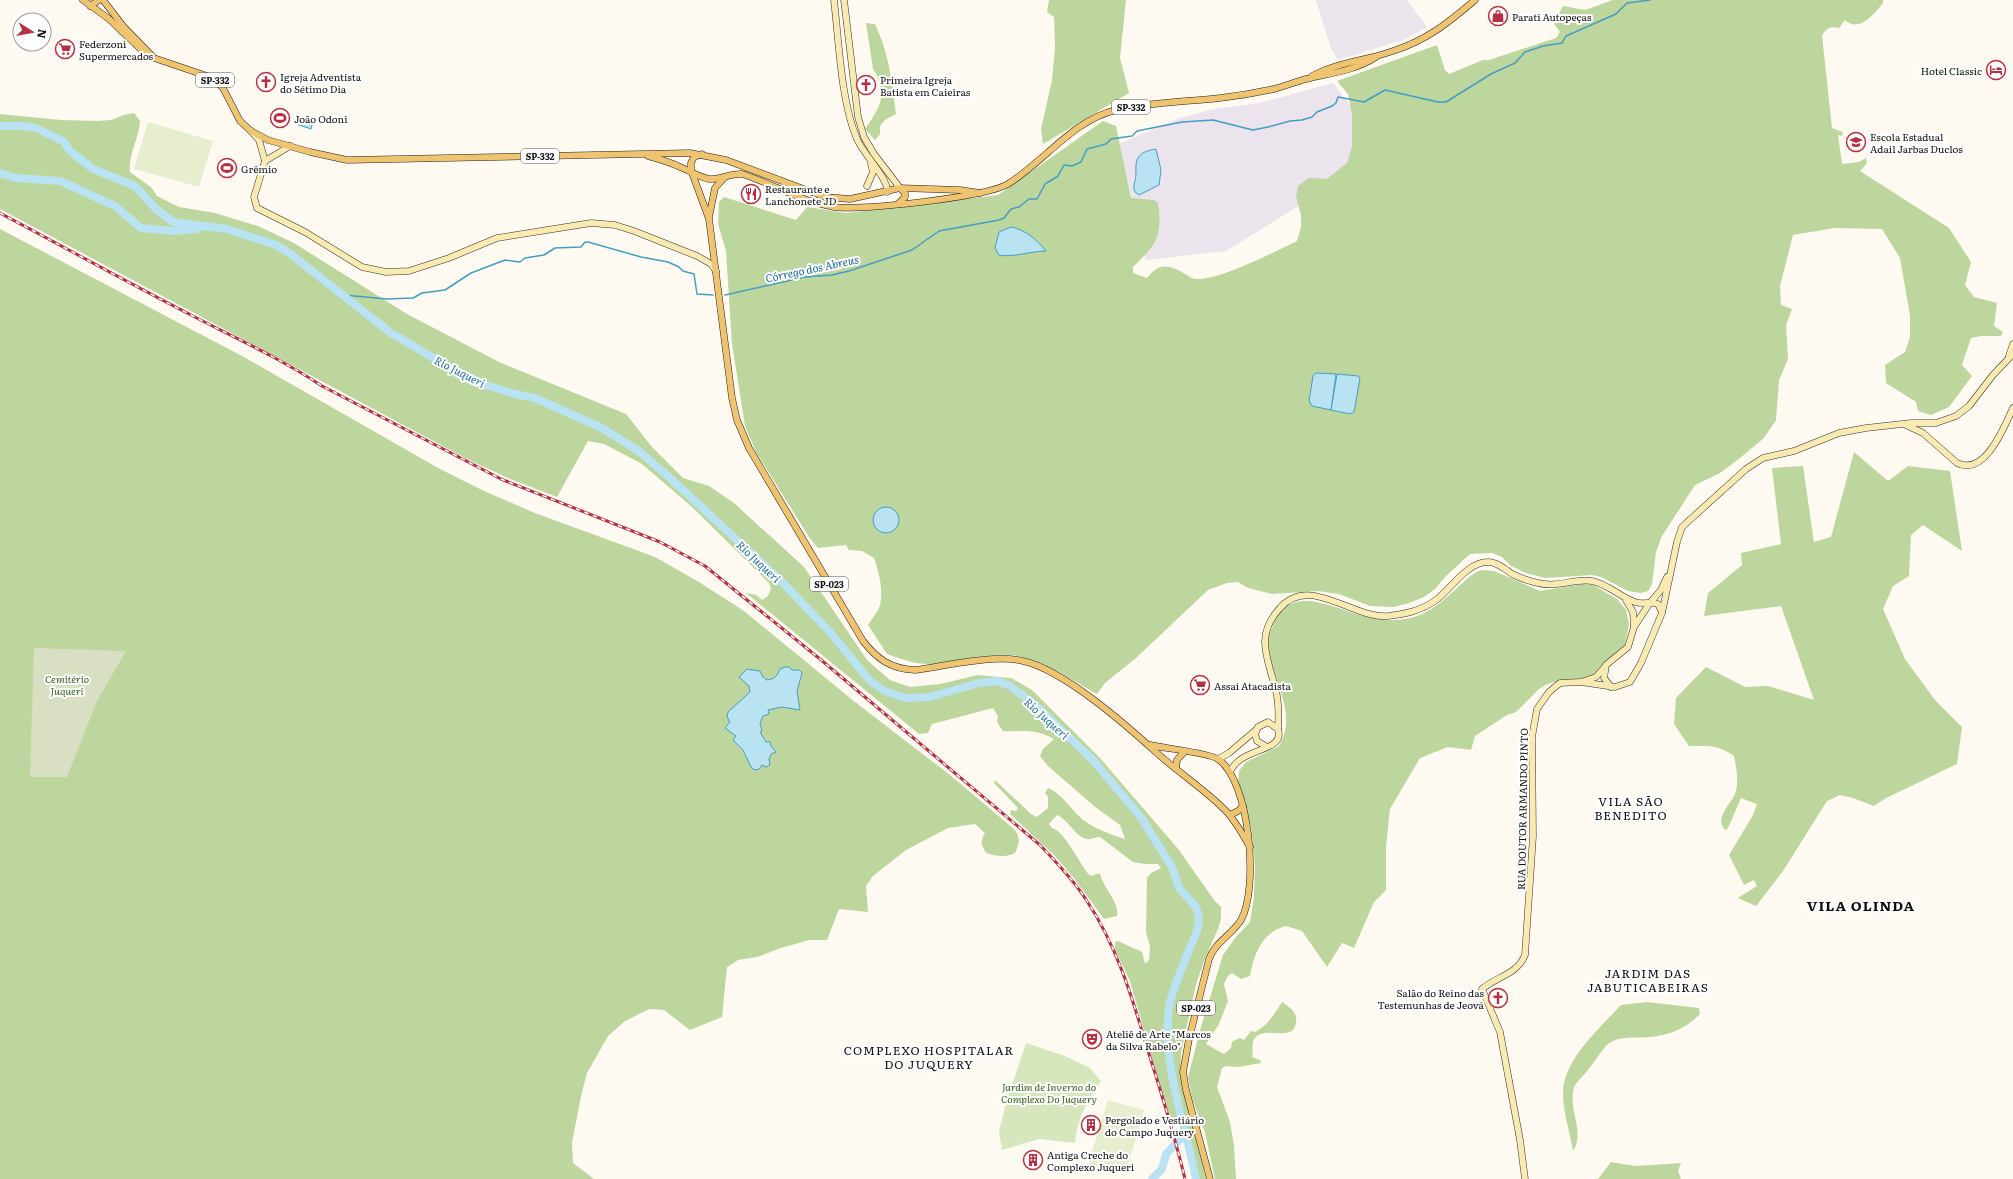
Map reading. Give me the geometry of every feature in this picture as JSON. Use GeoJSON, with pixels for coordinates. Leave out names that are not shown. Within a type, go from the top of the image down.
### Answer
{"type":"FeatureCollection","features":[{"type":"Feature","properties":{"kind":"main road","name":"SP-332"},"geometry":{"type":"LineString","coordinates":[[83,0],[109,19],[143,53],[156,59],[213,78],[223,88],[240,121],[251,132],[268,140],[347,160],[702,154],[726,160],[825,198],[850,199],[900,188],[960,190],[980,193]]}},
{"type":"Feature","properties":{"kind":"main road"},"geometry":{"type":"LineString","coordinates":[[90,6],[97,3],[99,0]]}},
{"type":"Feature","properties":{"kind":"main road","name":"SP-332"},"geometry":{"type":"LineString","coordinates":[[103,0],[123,26],[156,59]]}},
{"type":"Feature","properties":{"kind":"main road"},"geometry":{"type":"LineString","coordinates":[[834,0],[847,103],[857,139],[871,163],[887,183],[887,192]]}},
{"type":"Feature","properties":{"kind":"main road"},"geometry":{"type":"LineString","coordinates":[[844,0],[858,117],[864,137],[874,154],[905,193],[905,197],[898,204]]}},
{"type":"Feature","properties":{"kind":"main road","name":"SP-332"},"geometry":{"type":"LineString","coordinates":[[642,154],[672,163],[692,174],[715,179],[742,174],[813,201],[836,207],[850,208],[898,204],[980,193],[1006,185],[1080,127],[1106,113],[1161,102],[1244,94],[1274,89],[1348,70],[1364,64],[1376,57],[1424,39],[1440,29],[1475,0]]}},
{"type":"Feature","properties":{"kind":"main road"},"geometry":{"type":"LineString","coordinates":[[251,132],[259,140],[265,161],[254,198],[257,208],[305,232],[362,267],[386,272],[409,271],[449,258],[497,238],[591,223],[616,225],[634,231],[707,261],[716,271]]}},
{"type":"Feature","properties":{"kind":"main road"},"geometry":{"type":"LineString","coordinates":[[265,161],[290,146]]}},
{"type":"Feature","properties":{"kind":"main road"},"geometry":{"type":"LineString","coordinates":[[692,174],[692,160],[697,155],[702,154]]}},
{"type":"Feature","properties":{"kind":"main road"},"geometry":{"type":"LineString","coordinates":[[672,163],[692,180],[702,196]]}},
{"type":"Feature","properties":{"kind":"main road"},"geometry":{"type":"LineString","coordinates":[[867,186],[873,172],[871,163]]}},
{"type":"Feature","properties":{"kind":"main road","name":"SP-023"},"geometry":{"type":"LineString","coordinates":[[692,174],[702,196],[709,219],[732,398],[742,433],[822,574],[863,641],[871,651],[885,663],[906,670],[1011,659],[1033,663],[1088,696],[1176,768],[1230,815],[1250,847]]}},
{"type":"Feature","properties":{"kind":"main road","name":"SP-023"},"geometry":{"type":"LineString","coordinates":[[709,219],[715,188],[726,176]]}},
{"type":"Feature","properties":{"kind":"main road"},"geometry":{"type":"LineString","coordinates":[[1581,682],[1596,677],[1606,665],[1628,647],[1634,627],[1664,583],[1682,527],[1690,518],[1746,469],[1763,458],[1794,451],[1839,433],[1866,428],[1942,422],[1956,416],[1974,400],[2011,355],[2013,344]]}},
{"type":"Feature","properties":{"kind":"main road"},"geometry":{"type":"LineString","coordinates":[[1906,425],[1923,433],[1957,464],[1961,466],[1974,464],[1997,443],[2013,408]]}},
{"type":"Feature","properties":{"kind":"main road"},"geometry":{"type":"LineString","coordinates":[[1923,433],[1921,427],[1925,424]]}},
{"type":"Feature","properties":{"kind":"main road"},"geometry":{"type":"LineString","coordinates":[[1662,613],[1673,558]]}},
{"type":"Feature","properties":{"kind":"main road"},"geometry":{"type":"LineString","coordinates":[[1230,772],[1232,767],[1242,757],[1271,746],[1278,741],[1279,709],[1264,648],[1269,624],[1279,608],[1289,599],[1310,594],[1361,611],[1385,616],[1409,614],[1422,609],[1436,600],[1462,574],[1480,564],[1488,562],[1496,563],[1523,579],[1538,584],[1553,586],[1591,580],[1623,595],[1633,602],[1658,604],[1662,613]]}},
{"type":"Feature","properties":{"kind":"main road"},"geometry":{"type":"LineString","coordinates":[[1623,595],[1631,606],[1634,627]]}},
{"type":"Feature","properties":{"kind":"main road","name":"RUA DOUTOR ARMANDO PINTO"},"geometry":{"type":"LineString","coordinates":[[1525,1179],[1520,1140],[1500,1032],[1482,989],[1493,980],[1514,971],[1525,955],[1529,920],[1533,836],[1532,737],[1537,709],[1549,692],[1560,684],[1581,682],[1611,687],[1620,686],[1630,682],[1641,663],[1662,613]]}},
{"type":"Feature","properties":{"kind":"main road"},"geometry":{"type":"LineString","coordinates":[[1606,665],[1604,678],[1611,687]]}},
{"type":"Feature","properties":{"kind":"main road"},"geometry":{"type":"LineString","coordinates":[[1218,759],[1229,753],[1261,724],[1268,722],[1278,729]]}},
{"type":"Feature","properties":{"kind":"main road"},"geometry":{"type":"LineString","coordinates":[[1256,730],[1257,742],[1267,747]]}},
{"type":"Feature","properties":{"kind":"main road","name":"SP-023"},"geometry":{"type":"LineString","coordinates":[[1150,746],[1218,759],[1230,772],[1243,806],[1250,847],[1247,901],[1241,920],[1212,950],[1184,1064],[1186,1090],[1210,1179]]}},
{"type":"Feature","properties":{"kind":"main road"},"geometry":{"type":"LineString","coordinates":[[1176,768],[1177,760],[1184,752]]}},
{"type":"Feature","properties":{"kind":"main road"},"geometry":{"type":"LineString","coordinates":[[1230,815],[1238,811],[1243,806]]}},
{"type":"Feature","properties":{"kind":"shaded area"},"geometry":{"type":"Polygon","coordinates":[[[1316,0],[1407,0],[1427,27],[1403,40],[1338,60],[1331,48],[1316,0]]]}},
{"type":"Feature","properties":{"kind":"shaded area"},"geometry":{"type":"Polygon","coordinates":[[[1333,83],[1352,108],[1357,123],[1353,172],[1226,251],[1146,260],[1119,144],[1179,118],[1214,109],[1260,103],[1333,83]]]}},
{"type":"Feature","properties":{"kind":"green space"},"geometry":{"type":"Polygon","coordinates":[[[1049,0],[1126,0],[1120,58],[1129,93],[1043,144],[1041,129],[1052,80],[1055,48],[1054,17],[1047,12],[1049,0]]]}},
{"type":"Feature","properties":{"kind":"green space"},"geometry":{"type":"Polygon","coordinates":[[[1613,0],[1883,0],[1883,3],[1871,17],[1861,23],[1856,24],[1845,20],[1839,28],[1829,28],[1822,35],[1832,128],[1843,132],[1842,136],[1838,135],[1842,164],[1859,162],[1866,158],[1867,163],[1860,171],[1949,228],[1971,262],[1965,285],[1974,297],[1997,303],[1994,326],[2003,332],[2001,336],[1981,336],[1971,338],[1962,365],[1972,376],[1949,407],[1931,415],[1918,411],[1916,402],[1886,383],[1885,365],[1905,352],[1910,337],[1910,316],[1900,258],[1882,229],[1835,228],[1793,235],[1780,286],[1781,305],[1792,309],[1786,325],[1788,359],[1779,380],[1776,420],[1764,438],[1740,458],[1720,473],[1695,485],[1662,536],[1656,552],[1652,584],[1648,591],[1641,593],[1628,591],[1601,577],[1592,575],[1545,578],[1526,573],[1511,566],[1502,557],[1492,553],[1470,554],[1446,576],[1435,589],[1424,597],[1394,607],[1370,606],[1339,594],[1318,591],[1272,594],[1248,588],[1238,582],[1227,583],[1208,590],[1136,658],[1105,683],[1097,694],[1056,670],[1034,660],[1022,657],[1011,655],[991,655],[942,663],[921,664],[887,654],[868,625],[880,606],[881,599],[880,578],[874,558],[862,551],[849,550],[846,545],[818,548],[809,537],[756,452],[745,426],[732,344],[726,251],[718,224],[719,202],[724,197],[796,220],[807,207],[846,213],[998,195],[1103,121],[1116,126],[1131,198],[1154,200],[1158,203],[1159,224],[1156,239],[1152,246],[1133,267],[1133,273],[1147,278],[1151,273],[1160,268],[1169,267],[1174,268],[1194,279],[1205,278],[1246,265],[1297,241],[1301,227],[1301,215],[1296,197],[1298,186],[1309,178],[1327,179],[1347,163],[1352,146],[1352,115],[1348,94],[1337,81],[1437,45],[1445,70],[1449,74],[1483,60],[1489,60],[1556,38],[1560,32],[1554,24],[1563,6],[1585,10],[1613,0]]]}},
{"type":"Feature","properties":{"kind":"green space"},"geometry":{"type":"Polygon","coordinates":[[[866,23],[875,24],[884,46],[896,114],[885,120],[880,126],[880,134],[875,140],[865,129],[875,115],[882,93],[878,78],[873,69],[866,23]]]}},
{"type":"Feature","properties":{"kind":"green space"},"geometry":{"type":"Polygon","coordinates":[[[134,113],[140,121],[138,134],[132,153],[130,172],[152,188],[157,196],[179,207],[215,213],[258,226],[294,243],[407,314],[499,362],[626,414],[652,447],[683,478],[709,486],[734,503],[804,567],[867,660],[890,680],[910,687],[940,684],[978,675],[1011,678],[1032,690],[1100,758],[1179,850],[1214,900],[1221,907],[1221,919],[1218,929],[1205,958],[1196,985],[1181,1053],[1180,1074],[1206,1179],[1197,1179],[1182,1114],[1179,1114],[1172,1128],[1130,981],[1115,950],[1115,942],[1118,941],[1142,952],[1145,964],[1149,960],[1150,947],[1146,932],[1147,878],[1151,873],[1161,868],[1158,864],[1133,862],[1100,837],[1088,839],[1083,838],[1057,815],[1049,824],[1069,844],[1088,874],[1091,876],[1100,874],[1104,884],[1114,900],[1117,916],[1104,919],[1073,877],[1054,855],[1010,814],[1011,810],[1016,811],[1018,808],[994,783],[995,780],[1031,814],[1037,817],[1048,808],[1048,797],[1045,793],[1048,788],[1061,797],[1080,817],[1089,824],[1125,839],[1120,825],[1094,806],[1048,766],[1040,756],[1043,749],[1054,739],[1034,732],[1003,731],[997,722],[998,716],[993,708],[932,724],[928,733],[919,734],[746,593],[756,595],[762,600],[768,596],[771,589],[769,583],[692,507],[642,464],[604,444],[588,441],[557,497],[510,479],[467,459],[0,209],[0,114],[61,120],[98,121],[111,120],[134,113]]]}},
{"type":"Feature","properties":{"kind":"green space"},"geometry":{"type":"Polygon","coordinates":[[[148,122],[213,141],[199,187],[134,169],[148,122]]]}},
{"type":"Feature","properties":{"kind":"green space"},"geometry":{"type":"Polygon","coordinates":[[[0,229],[242,356],[440,469],[484,491],[535,513],[655,557],[699,582],[744,611],[855,702],[950,775],[1015,830],[1019,842],[1015,853],[1007,856],[1000,856],[986,853],[982,843],[982,838],[985,833],[975,824],[948,828],[906,850],[873,876],[866,886],[868,912],[839,909],[827,940],[809,940],[757,957],[738,960],[727,967],[722,1017],[690,1030],[664,1010],[649,1009],[625,1021],[608,1036],[587,1073],[581,1096],[572,1143],[573,1163],[594,1179],[0,1179],[0,229]]]}},
{"type":"Feature","properties":{"kind":"green space"},"geometry":{"type":"Polygon","coordinates":[[[1854,452],[1888,481],[1908,466],[1950,471],[1962,551],[1923,525],[1911,535],[1909,576],[1893,586],[1883,609],[1905,659],[1935,700],[1962,727],[1957,764],[1886,798],[1874,806],[1840,795],[1827,801],[1783,871],[1756,906],[1738,898],[1757,886],[1754,880],[1744,885],[1729,855],[1753,815],[1757,804],[1741,798],[1728,828],[1725,830],[1721,820],[1722,815],[1734,796],[1737,787],[1737,773],[1734,756],[1723,749],[1707,746],[1689,746],[1674,724],[1676,698],[1706,667],[1745,687],[1768,686],[1814,700],[1781,606],[1704,616],[1708,593],[1742,565],[1741,553],[1781,544],[1772,468],[1803,466],[1814,542],[1831,537],[1854,452]]]}},
{"type":"Feature","properties":{"kind":"green space"},"geometry":{"type":"Polygon","coordinates":[[[1481,570],[1494,571],[1540,591],[1583,584],[1593,585],[1617,599],[1626,610],[1629,624],[1625,645],[1591,678],[1562,680],[1547,684],[1539,689],[1516,712],[1507,715],[1475,736],[1471,750],[1448,747],[1420,758],[1390,809],[1386,846],[1386,890],[1374,902],[1354,948],[1342,943],[1327,967],[1302,931],[1286,926],[1271,933],[1260,945],[1250,976],[1241,979],[1232,973],[1228,976],[1224,984],[1228,1001],[1219,1024],[1206,1044],[1224,1054],[1231,1048],[1232,1042],[1239,1038],[1244,1040],[1251,1031],[1255,1032],[1264,1026],[1282,1002],[1296,1015],[1296,1022],[1294,1028],[1286,1033],[1268,1033],[1262,1034],[1255,1038],[1252,1057],[1260,1060],[1261,1063],[1238,1067],[1226,1066],[1222,1068],[1217,1087],[1230,1122],[1234,1146],[1236,1179],[1215,1179],[1205,1133],[1192,1098],[1188,1077],[1201,1027],[1223,955],[1235,938],[1250,922],[1254,897],[1255,865],[1251,826],[1238,785],[1239,771],[1246,762],[1279,746],[1285,733],[1285,707],[1269,655],[1268,641],[1275,621],[1282,610],[1291,604],[1301,601],[1323,603],[1360,615],[1388,620],[1399,620],[1418,616],[1434,607],[1474,573],[1481,570]]]}},
{"type":"Feature","properties":{"kind":"green space","name":"Cemitério Juqueri"},"geometry":{"type":"Polygon","coordinates":[[[34,648],[126,651],[97,701],[67,777],[30,777],[34,648]]]}},
{"type":"Feature","properties":{"kind":"green space"},"geometry":{"type":"Polygon","coordinates":[[[1647,1002],[1699,1008],[1700,1014],[1683,1027],[1670,1033],[1656,1036],[1615,1040],[1605,1047],[1575,1085],[1573,1102],[1578,1135],[1573,1151],[1563,1100],[1565,1081],[1569,1069],[1584,1045],[1621,1005],[1647,1002]]]}},
{"type":"Feature","properties":{"kind":"green space","name":"Jardim de Inverno do Complexo Do Juquery"},"geometry":{"type":"Polygon","coordinates":[[[1026,1043],[1065,1056],[1090,1068],[1101,1081],[1081,1117],[1075,1143],[1039,1139],[1002,1150],[999,1131],[1007,1100],[1026,1043]]]}},
{"type":"Feature","properties":{"kind":"green space"},"geometry":{"type":"Polygon","coordinates":[[[1108,1100],[1144,1110],[1126,1173],[1088,1165],[1108,1100]]]}},
{"type":"Feature","properties":{"kind":"green space"},"geometry":{"type":"Polygon","coordinates":[[[1611,1162],[1636,1166],[1681,1163],[1678,1171],[1681,1179],[1598,1179],[1611,1162]]]}},
{"type":"Feature","properties":{"kind":"water"},"geometry":{"type":"Polygon","coordinates":[[[298,116],[313,121],[311,129],[296,124],[298,116]]]}},
{"type":"Feature","properties":{"kind":"water"},"geometry":{"type":"Polygon","coordinates":[[[1156,149],[1161,170],[1159,185],[1139,195],[1135,192],[1134,187],[1137,160],[1141,154],[1156,149]]]}},
{"type":"Feature","properties":{"kind":"water"},"geometry":{"type":"Polygon","coordinates":[[[1011,227],[1021,230],[1030,236],[1046,251],[1009,256],[999,255],[995,248],[999,232],[1011,227]]]}},
{"type":"Feature","properties":{"kind":"water"},"geometry":{"type":"Polygon","coordinates":[[[1316,373],[1336,374],[1331,410],[1312,406],[1309,401],[1313,376],[1316,373]]]}},
{"type":"Feature","properties":{"kind":"water"},"geometry":{"type":"Polygon","coordinates":[[[1337,374],[1358,376],[1360,378],[1354,412],[1350,414],[1331,410],[1337,374]]]}},
{"type":"Feature","properties":{"kind":"water"},"geometry":{"type":"Polygon","coordinates":[[[886,507],[895,511],[899,520],[895,529],[886,533],[877,529],[873,520],[877,511],[886,507]]]}},
{"type":"Feature","properties":{"kind":"water"},"geometry":{"type":"Polygon","coordinates":[[[789,667],[792,670],[799,670],[802,673],[797,691],[800,710],[782,707],[768,710],[769,714],[763,716],[760,723],[762,731],[760,732],[766,742],[770,742],[771,746],[776,752],[771,754],[769,759],[770,765],[766,767],[762,765],[759,769],[754,770],[743,750],[733,740],[736,736],[725,728],[730,722],[727,717],[728,712],[750,692],[749,686],[739,677],[747,669],[760,671],[763,677],[770,680],[777,675],[780,669],[789,667]]]}},
{"type":"Feature","properties":{"kind":"waterway","name":"Córrego dos Abreus"},"geometry":{"type":"LineString","coordinates":[[725,295],[805,277],[832,275],[849,271],[912,250],[939,231],[999,220],[1004,218],[1011,209],[1019,207],[1029,199],[1037,199],[1045,184],[1058,176],[1064,165],[1072,166],[1081,162],[1087,149],[1106,144],[1111,139],[1132,136],[1137,131],[1182,122],[1213,120],[1253,130],[1312,117],[1317,112],[1336,103],[1338,97],[1364,102],[1385,90],[1438,102],[1446,102],[1491,74],[1515,63],[1525,52],[1543,46],[1562,43],[1566,36],[1616,14],[1627,3],[1650,0]]}},
{"type":"Feature","properties":{"kind":"waterway","name":"Rio Juqueri"},"geometry":{"type":"LineString","coordinates":[[0,126],[36,128],[63,141],[70,151],[93,169],[135,186],[156,209],[173,222],[227,229],[276,245],[288,252],[391,333],[459,373],[486,385],[515,394],[535,398],[602,428],[640,452],[779,579],[830,632],[870,681],[885,691],[905,698],[930,697],[979,683],[998,681],[1010,686],[1034,704],[1092,759],[1140,816],[1172,867],[1179,888],[1196,907],[1199,919],[1197,931],[1181,970],[1171,1000],[1168,1030],[1172,1073],[1196,1179]]}},
{"type":"Feature","properties":{"kind":"waterway"},"geometry":{"type":"LineString","coordinates":[[0,173],[16,178],[60,181],[115,206],[141,228],[174,231],[197,229]]}},
{"type":"Feature","properties":{"kind":"waterway","name":"Córrego dos Abreus"},"geometry":{"type":"LineString","coordinates":[[344,295],[387,299],[413,298],[422,293],[445,290],[471,273],[505,260],[520,262],[525,258],[544,255],[555,248],[581,247],[585,242],[641,257],[668,262],[679,267],[683,271],[694,274],[697,294],[713,295]]}},
{"type":"Feature","properties":{"kind":"waterway","name":"Rio Juqueri"},"geometry":{"type":"LineString","coordinates":[[1152,1179],[1162,1169],[1166,1154],[1185,1134]]}},
{"type":"Feature","properties":{"kind":"railway"},"geometry":{"type":"LineString","coordinates":[[0,213],[167,303],[274,357],[322,386],[501,479],[660,542],[705,566],[820,659],[1040,845],[1064,870],[1080,891],[1106,935],[1123,973],[1137,1013],[1185,1179]]}},
{"type":"Feature","properties":{"kind":"place","name":"Parati Autopeças"},"geometry":{"type":"Point","coordinates":[1498,16]}},
{"type":"Feature","properties":{"kind":"place","name":"Federzoni Supermercados"},"geometry":{"type":"Point","coordinates":[65,49]}},
{"type":"Feature","properties":{"kind":"place","name":"Hotel Classic"},"geometry":{"type":"Point","coordinates":[1996,70]}},
{"type":"Feature","properties":{"kind":"place","name":"Igreja Adventista do Sétimo Dia"},"geometry":{"type":"Point","coordinates":[266,82]}},
{"type":"Feature","properties":{"kind":"place","name":"Primeira Igreja Batista em Caieiras"},"geometry":{"type":"Point","coordinates":[866,85]}},
{"type":"Feature","properties":{"kind":"place","name":"João Odoni"},"geometry":{"type":"Point","coordinates":[280,118]}},
{"type":"Feature","properties":{"kind":"place","name":"Escola Estadual Adail Jarbas Duclos"},"geometry":{"type":"Point","coordinates":[1856,142]}},
{"type":"Feature","properties":{"kind":"place","name":"Grêmio"},"geometry":{"type":"Point","coordinates":[227,168]}},
{"type":"Feature","properties":{"kind":"place","name":"Restaurante e Lanchonete JD"},"geometry":{"type":"Point","coordinates":[751,194]}},
{"type":"Feature","properties":{"kind":"place","name":"Assaí Atacadista"},"geometry":{"type":"Point","coordinates":[1200,685]}},
{"type":"Feature","properties":{"kind":"place","name":"Salão do Reino das Testemunhas de Jeová"},"geometry":{"type":"Point","coordinates":[1498,998]}},
{"type":"Feature","properties":{"kind":"place","name":"Ateliê de Arte \"Marcos da Silva Rabelo\""},"geometry":{"type":"Point","coordinates":[1092,1039]}},
{"type":"Feature","properties":{"kind":"place","name":"Pergolado e Vestiário do Campo Juquery"},"geometry":{"type":"Point","coordinates":[1091,1125]}},
{"type":"Feature","properties":{"kind":"place","name":"Antiga Creche do Complexo Juqueri"},"geometry":{"type":"Point","coordinates":[1033,1160]}},
{"type":"Feature","properties":{"kind":"district","name":"VILA SÃO BENEDITO"},"geometry":{"type":"Point","coordinates":[1631,808]}},
{"type":"Feature","properties":{"kind":"district","name":"VILA OLINDA"},"geometry":{"type":"Point","coordinates":[1861,905]}},
{"type":"Feature","properties":{"kind":"district","name":"JARDIM DAS JABUTICABEIRAS"},"geometry":{"type":"Point","coordinates":[1648,980]}},
{"type":"Feature","properties":{"kind":"district","name":"COMPLEXO HOSPITALAR DO JUQUERY"},"geometry":{"type":"Point","coordinates":[929,1057]}}]}
